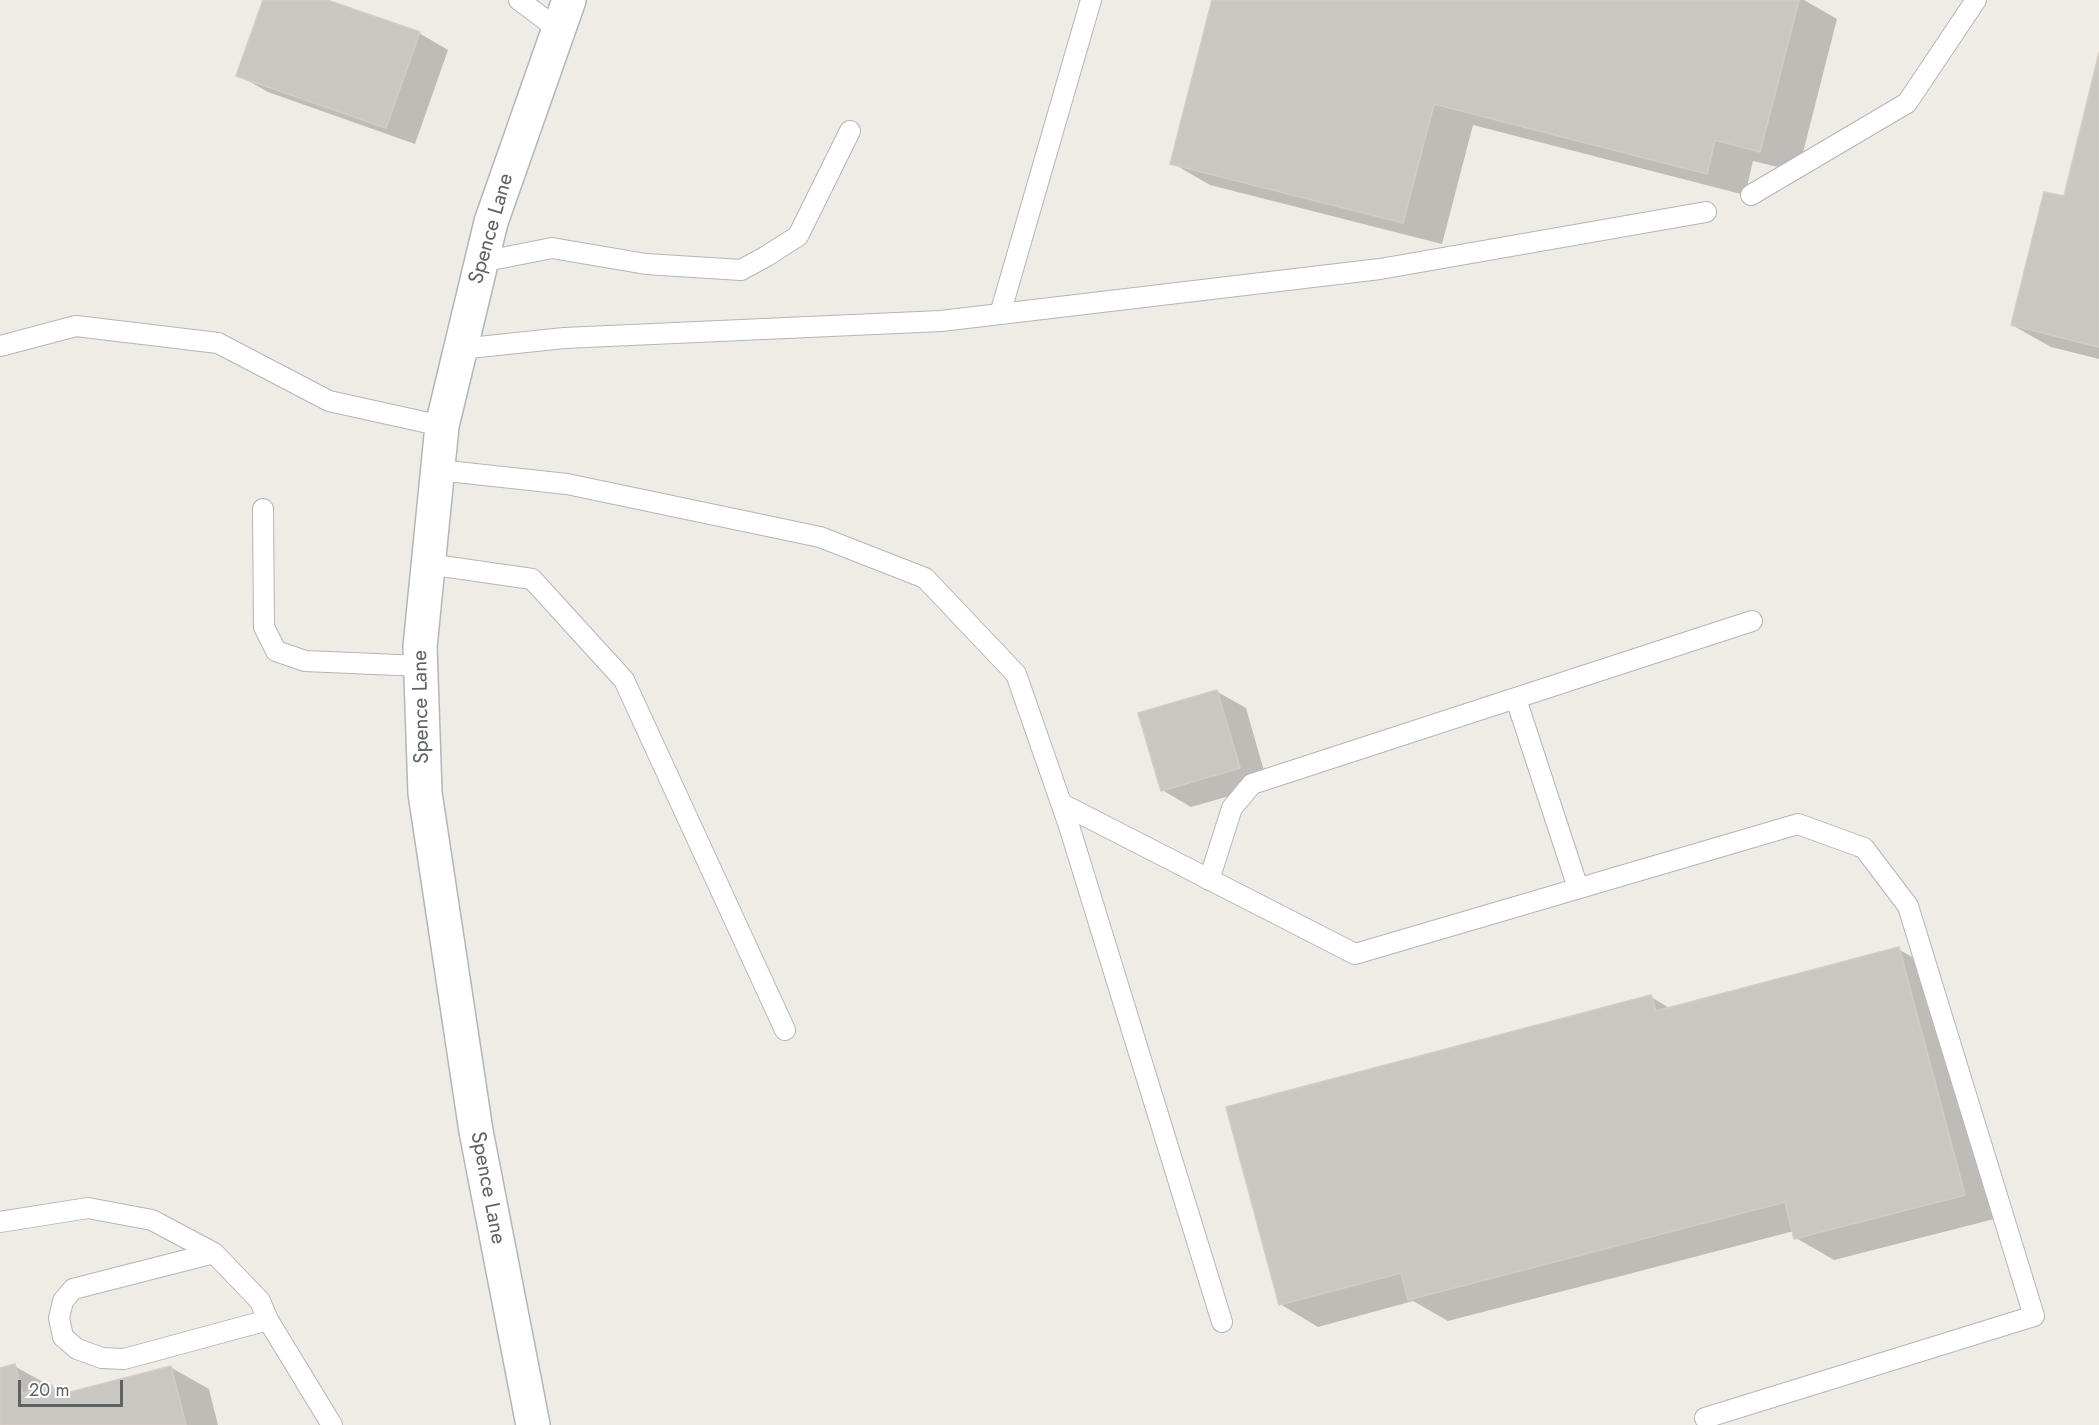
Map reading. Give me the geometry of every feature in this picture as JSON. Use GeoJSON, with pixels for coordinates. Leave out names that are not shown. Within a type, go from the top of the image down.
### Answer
{"type":"FeatureCollection","features":[{"type":"Feature","properties":{"kind":"main road","name":"Spence Lane"},"geometry":{"type":"LineString","coordinates":[[533,1425],[476,1131],[424,793],[420,647],[442,426],[491,222],[569,0]]}},
{"type":"Feature","properties":{"kind":"lane"},"geometry":{"type":"LineString","coordinates":[[519,0],[558,30]]}},
{"type":"Feature","properties":{"kind":"lane"},"geometry":{"type":"LineString","coordinates":[[1000,314],[1091,0]]}},
{"type":"Feature","properties":{"kind":"lane"},"geometry":{"type":"LineString","coordinates":[[1750,195],[1907,103],[1976,0]]}},
{"type":"Feature","properties":{"kind":"lane"},"geometry":{"type":"LineString","coordinates":[[481,262],[552,248],[646,264],[741,270],[798,236],[850,131]]}},
{"type":"Feature","properties":{"kind":"lane"},"geometry":{"type":"LineString","coordinates":[[460,349],[564,338],[941,321],[1380,269],[1706,212]]}},
{"type":"Feature","properties":{"kind":"lane"},"geometry":{"type":"LineString","coordinates":[[0,346],[76,326],[218,343],[329,401],[442,426]]}},
{"type":"Feature","properties":{"kind":"lane"},"geometry":{"type":"LineString","coordinates":[[438,470],[567,484],[820,537],[925,578],[1016,674],[1062,804],[1222,1322]]}},
{"type":"Feature","properties":{"kind":"lane"},"geometry":{"type":"LineString","coordinates":[[263,509],[264,627],[276,651],[305,662],[421,666]]}},
{"type":"Feature","properties":{"kind":"lane"},"geometry":{"type":"LineString","coordinates":[[428,564],[532,579],[624,680],[785,1030]]}},
{"type":"Feature","properties":{"kind":"lane"},"geometry":{"type":"LineString","coordinates":[[1209,880],[1232,807],[1252,784],[1752,621]]}},
{"type":"Feature","properties":{"kind":"lane"},"geometry":{"type":"LineString","coordinates":[[1516,699],[1578,888]]}},
{"type":"Feature","properties":{"kind":"lane"},"geometry":{"type":"LineString","coordinates":[[1062,804],[1355,954],[1798,824],[1864,848],[1908,906],[2034,1316],[1705,1418]]}},
{"type":"Feature","properties":{"kind":"lane"},"geometry":{"type":"LineString","coordinates":[[0,1222],[88,1209],[152,1220],[214,1253],[260,1301],[268,1320],[332,1425]]}},
{"type":"Feature","properties":{"kind":"lane"},"geometry":{"type":"LineString","coordinates":[[214,1253],[73,1289],[63,1301],[59,1318],[63,1337],[77,1349],[102,1358],[124,1359],[268,1320]]}},
{"type":"Feature","properties":{"kind":"building"},"geometry":{"type":"Polygon","coordinates":[[[263,0],[327,0],[420,32],[386,128],[236,76],[263,0]]]}},
{"type":"Feature","properties":{"kind":"building"},"geometry":{"type":"Polygon","coordinates":[[[1212,0],[1799,0],[1760,152],[1715,140],[1707,174],[1434,104],[1403,223],[1170,164],[1212,0]]]}},
{"type":"Feature","properties":{"kind":"building"},"geometry":{"type":"Polygon","coordinates":[[[2099,53],[2099,347],[2011,325],[2044,192],[2064,196],[2099,53]]]}},
{"type":"Feature","properties":{"kind":"building"},"geometry":{"type":"Polygon","coordinates":[[[1217,690],[1240,768],[1161,791],[1138,713],[1217,690]]]}},
{"type":"Feature","properties":{"kind":"building"},"geometry":{"type":"Polygon","coordinates":[[[1899,947],[1965,1195],[1794,1239],[1785,1202],[1408,1300],[1401,1273],[1279,1305],[1226,1107],[1651,995],[1656,1011],[1899,947]]]}},
{"type":"Feature","properties":{"kind":"building"},"geometry":{"type":"Polygon","coordinates":[[[15,1364],[22,1393],[52,1385],[55,1396],[171,1366],[186,1425],[0,1425],[0,1368],[15,1364]]]}}]}
